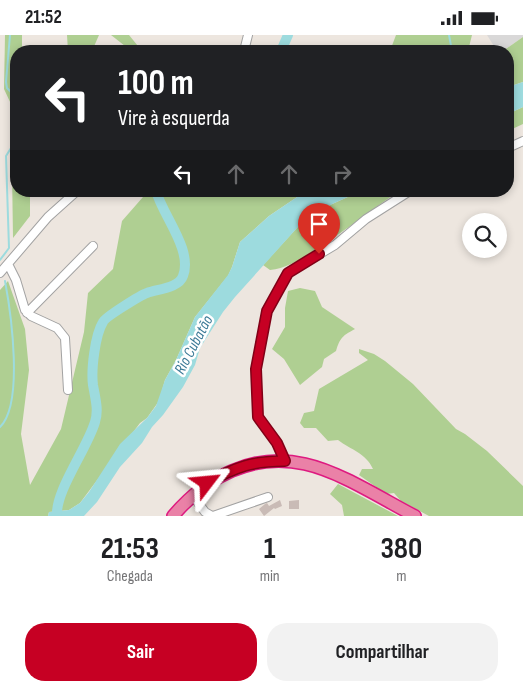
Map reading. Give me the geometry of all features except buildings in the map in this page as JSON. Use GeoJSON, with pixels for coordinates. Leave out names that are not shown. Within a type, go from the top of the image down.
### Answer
{"type":"FeatureCollection","features":[{"type":"Feature","properties":{"kind":"highway"},"geometry":{"type":"LineString","coordinates":[[173,516],[207,483],[229,471],[247,464],[285,461],[304,463],[321,469],[415,516]]}},
{"type":"Feature","properties":{"kind":"street"},"geometry":{"type":"LineString","coordinates":[[0,273],[48,217],[70,197]]}},
{"type":"Feature","properties":{"kind":"street"},"geometry":{"type":"LineString","coordinates":[[285,461],[277,443],[258,417],[256,369],[267,311],[288,273],[335,245],[366,219],[401,197]]}},
{"type":"Feature","properties":{"kind":"street"},"geometry":{"type":"LineString","coordinates":[[27,313],[93,246]]}},
{"type":"Feature","properties":{"kind":"street"},"geometry":{"type":"LineString","coordinates":[[8,264],[16,279],[23,307],[27,313],[57,328],[65,338],[68,390]]}},
{"type":"Feature","properties":{"kind":"street"},"geometry":{"type":"LineString","coordinates":[[189,499],[212,516],[268,497]]}},
{"type":"Feature","properties":{"kind":"shaded area"},"geometry":{"type":"Polygon","coordinates":[[[487,35],[523,35],[523,37],[512,45],[493,45],[487,35]]]}},
{"type":"Feature","properties":{"kind":"green space"},"geometry":{"type":"Polygon","coordinates":[[[5,35],[22,35],[22,45],[10,45],[10,102],[4,89],[5,35]]]}},
{"type":"Feature","properties":{"kind":"green space"},"geometry":{"type":"Polygon","coordinates":[[[67,35],[99,35],[95,45],[68,45],[67,35]]]}},
{"type":"Feature","properties":{"kind":"green space"},"geometry":{"type":"Polygon","coordinates":[[[111,35],[129,35],[137,45],[124,45],[111,35]]]}},
{"type":"Feature","properties":{"kind":"green space"},"geometry":{"type":"Polygon","coordinates":[[[396,35],[472,35],[470,45],[392,45],[396,35]]]}},
{"type":"Feature","properties":{"kind":"green space"},"geometry":{"type":"Polygon","coordinates":[[[523,37],[523,82],[514,85],[514,45],[512,45],[523,37]]]}},
{"type":"Feature","properties":{"kind":"green space"},"geometry":{"type":"Polygon","coordinates":[[[523,107],[523,124],[514,128],[514,111],[523,107]]]}},
{"type":"Feature","properties":{"kind":"green space"},"geometry":{"type":"Polygon","coordinates":[[[12,197],[30,197],[30,216],[13,238],[12,197]]]}},
{"type":"Feature","properties":{"kind":"green space"},"geometry":{"type":"Polygon","coordinates":[[[143,197],[297,197],[269,216],[240,242],[228,276],[195,317],[165,380],[159,401],[147,418],[140,423],[80,503],[69,510],[49,512],[48,516],[0,516],[0,290],[8,281],[25,329],[29,370],[21,434],[30,485],[61,429],[84,332],[88,293],[113,269],[122,221],[143,197]]]}},
{"type":"Feature","properties":{"kind":"green space"},"geometry":{"type":"Polygon","coordinates":[[[348,197],[391,197],[308,255],[277,269],[270,270],[263,265],[306,218],[348,197]]]}},
{"type":"Feature","properties":{"kind":"green space"},"geometry":{"type":"Polygon","coordinates":[[[300,288],[315,291],[322,307],[355,329],[342,338],[336,351],[324,359],[322,367],[300,385],[284,359],[272,349],[285,327],[285,308],[288,291],[300,288]]]}},
{"type":"Feature","properties":{"kind":"green space"},"geometry":{"type":"Polygon","coordinates":[[[359,349],[374,354],[385,361],[413,384],[456,429],[487,451],[523,486],[523,516],[429,516],[401,501],[394,493],[386,494],[359,475],[362,469],[373,469],[362,455],[338,440],[328,441],[316,428],[304,428],[300,423],[304,413],[314,411],[319,389],[368,360],[359,353],[359,349]]]}},
{"type":"Feature","properties":{"kind":"green space"},"geometry":{"type":"Polygon","coordinates":[[[338,484],[398,516],[344,516],[342,505],[330,494],[338,484]]]}},
{"type":"Feature","properties":{"kind":"water"},"geometry":{"type":"Polygon","coordinates":[[[523,82],[523,107],[514,111],[514,85],[523,82]]]}},
{"type":"Feature","properties":{"kind":"water","name":"Rio Cubatão"},"geometry":{"type":"Polygon","coordinates":[[[297,197],[348,197],[306,218],[235,297],[200,348],[195,365],[183,387],[142,443],[120,467],[97,502],[84,516],[48,516],[49,512],[69,510],[80,503],[120,444],[147,418],[156,406],[165,380],[195,317],[228,275],[240,242],[269,216],[297,197]]]}},
{"type":"Feature","properties":{"kind":"waterway"},"geometry":{"type":"LineString","coordinates":[[10,35],[6,82],[7,88],[10,91]]}},
{"type":"Feature","properties":{"kind":"waterway"},"geometry":{"type":"LineString","coordinates":[[284,45],[288,35]]}},
{"type":"Feature","properties":{"kind":"waterway"},"geometry":{"type":"LineString","coordinates":[[449,35],[451,45]]}},
{"type":"Feature","properties":{"kind":"waterway"},"geometry":{"type":"LineString","coordinates":[[0,260],[9,248],[6,156],[10,150]]}},
{"type":"Feature","properties":{"kind":"waterway"},"geometry":{"type":"LineString","coordinates":[[57,516],[58,506],[66,482],[91,433],[97,413],[93,385],[93,362],[98,335],[103,322],[116,311],[147,293],[173,286],[183,276],[185,266],[181,244],[158,197]]}},
{"type":"Feature","properties":{"kind":"waterway"},"geometry":{"type":"LineString","coordinates":[[0,427],[7,415],[12,399],[14,379],[12,335],[5,281]]}},
{"type":"Feature","properties":{"kind":"route"},"geometry":{"type":"LineString","coordinates":[[207,483],[247,464],[285,461],[277,443],[258,417],[256,369],[267,311],[288,273],[319,254]]}}]}
